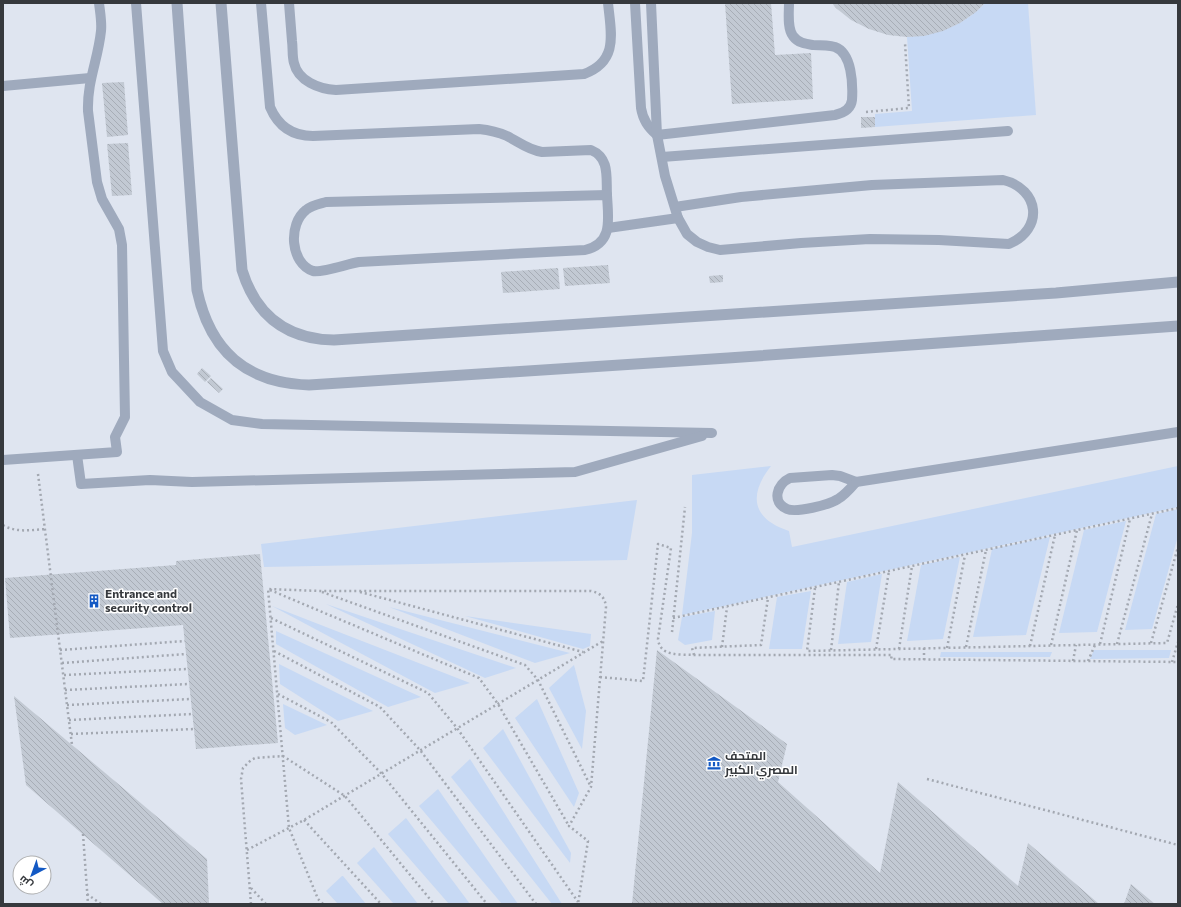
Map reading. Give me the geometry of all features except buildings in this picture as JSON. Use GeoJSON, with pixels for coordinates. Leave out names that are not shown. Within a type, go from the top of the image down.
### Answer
{"type":"FeatureCollection","features":[{"type":"Feature","properties":{"kind":"street"},"geometry":{"type":"LineString","coordinates":[[177,3],[198,290],[201,308],[207,324],[216,340],[228,354],[241,365],[256,374],[273,381],[291,385],[309,385],[736,358],[1178,326]]}},
{"type":"Feature","properties":{"kind":"street"},"geometry":{"type":"LineString","coordinates":[[221,3],[242,270],[254,299],[264,311],[276,322],[303,336],[319,340],[334,340],[1056,293],[1178,282]]}},
{"type":"Feature","properties":{"kind":"lane"},"geometry":{"type":"LineString","coordinates":[[3,460],[117,452],[115,437],[124,417],[122,245],[119,229],[102,199],[97,182],[87,100],[90,78],[101,30],[99,3]]}},
{"type":"Feature","properties":{"kind":"lane"},"geometry":{"type":"LineString","coordinates":[[77,455],[81,484],[150,480],[192,482],[575,472],[712,433],[262,424],[232,420],[200,402],[172,372],[163,351],[136,3]]}},
{"type":"Feature","properties":{"kind":"lane"},"geometry":{"type":"LineString","coordinates":[[261,3],[270,107],[280,124],[288,131],[304,136],[313,136],[479,129],[488,130],[508,137],[535,151],[591,150],[602,157],[605,163],[607,195],[608,228],[605,237],[599,244],[592,248],[585,250],[359,262],[341,265],[323,271],[315,271],[308,268],[302,263],[294,246],[294,235],[299,218],[305,211],[314,205],[326,202],[607,195]]}},
{"type":"Feature","properties":{"kind":"lane"},"geometry":{"type":"LineString","coordinates":[[289,3],[294,64],[307,81],[325,89],[336,90],[584,74],[601,66],[607,58],[611,40],[608,3]]}},
{"type":"Feature","properties":{"kind":"lane"},"geometry":{"type":"LineString","coordinates":[[635,3],[641,112],[646,123],[657,135]]}},
{"type":"Feature","properties":{"kind":"lane"},"geometry":{"type":"LineString","coordinates":[[651,3],[657,135],[665,176],[678,218],[687,234],[697,242],[720,250],[801,243],[870,240],[940,240],[1009,244],[1018,240],[1026,233],[1031,225],[1033,215],[1032,205],[1022,188],[1014,183],[1003,180],[872,185],[748,197],[675,207]]}},
{"type":"Feature","properties":{"kind":"lane"},"geometry":{"type":"LineString","coordinates":[[657,135],[835,115],[842,114],[848,109],[852,103],[852,96],[850,64],[847,57],[834,47],[808,44],[797,40],[793,36],[791,30],[789,3]]}},
{"type":"Feature","properties":{"kind":"lane"},"geometry":{"type":"LineString","coordinates":[[3,86],[90,78]]}},
{"type":"Feature","properties":{"kind":"lane"},"geometry":{"type":"LineString","coordinates":[[662,157],[1008,131]]}},
{"type":"Feature","properties":{"kind":"lane"},"geometry":{"type":"LineString","coordinates":[[608,228],[678,218]]}},
{"type":"Feature","properties":{"kind":"lane"},"geometry":{"type":"LineString","coordinates":[[856,482],[836,500],[798,510],[785,508],[780,504],[778,498],[777,491],[780,485],[790,478],[832,475],[840,476],[856,482],[1178,432]]}},
{"type":"Feature","properties":{"kind":"path"},"geometry":{"type":"LineString","coordinates":[[848,109],[863,113],[909,108],[905,43]]}},
{"type":"Feature","properties":{"kind":"path"},"geometry":{"type":"LineString","coordinates":[[36,458],[72,745]]}},
{"type":"Feature","properties":{"kind":"path"},"geometry":{"type":"LineString","coordinates":[[672,632],[685,507]]}},
{"type":"Feature","properties":{"kind":"path"},"geometry":{"type":"LineString","coordinates":[[673,618],[1178,508]]}},
{"type":"Feature","properties":{"kind":"path"},"geometry":{"type":"LineString","coordinates":[[1117,644],[1152,514]]}},
{"type":"Feature","properties":{"kind":"path"},"geometry":{"type":"LineString","coordinates":[[1100,644],[1130,518]]}},
{"type":"Feature","properties":{"kind":"path"},"geometry":{"type":"LineString","coordinates":[[3,525],[18,531],[46,529]]}},
{"type":"Feature","properties":{"kind":"path"},"geometry":{"type":"LineString","coordinates":[[1051,645],[1077,530]]}},
{"type":"Feature","properties":{"kind":"path"},"geometry":{"type":"LineString","coordinates":[[1030,646],[1055,535]]}},
{"type":"Feature","properties":{"kind":"path"},"geometry":{"type":"LineString","coordinates":[[600,677],[643,681],[658,544],[671,548],[660,626],[659,644],[666,653],[694,655],[892,655],[891,659],[924,660],[1178,662]]}},
{"type":"Feature","properties":{"kind":"path"},"geometry":{"type":"LineString","coordinates":[[1151,644],[1178,547]]}},
{"type":"Feature","properties":{"kind":"path"},"geometry":{"type":"LineString","coordinates":[[966,647],[986,550]]}},
{"type":"Feature","properties":{"kind":"path"},"geometry":{"type":"LineString","coordinates":[[947,648],[965,555]]}},
{"type":"Feature","properties":{"kind":"path"},"geometry":{"type":"LineString","coordinates":[[899,648],[912,566]]}},
{"type":"Feature","properties":{"kind":"path"},"geometry":{"type":"LineString","coordinates":[[876,649],[889,571]]}},
{"type":"Feature","properties":{"kind":"path"},"geometry":{"type":"LineString","coordinates":[[831,650],[839,582]]}},
{"type":"Feature","properties":{"kind":"path"},"geometry":{"type":"LineString","coordinates":[[815,588],[806,651],[1166,643],[1178,604]]}},
{"type":"Feature","properties":{"kind":"path"},"geometry":{"type":"LineString","coordinates":[[268,589],[320,591],[596,592],[600,594],[605,602],[591,787],[569,826]]}},
{"type":"Feature","properties":{"kind":"path"},"geometry":{"type":"LineString","coordinates":[[268,589],[289,828],[318,899],[323,904]]}},
{"type":"Feature","properties":{"kind":"path"},"geometry":{"type":"LineString","coordinates":[[268,589],[479,678],[498,704],[569,826],[588,841],[578,903]]}},
{"type":"Feature","properties":{"kind":"path"},"geometry":{"type":"LineString","coordinates":[[320,591],[525,665],[538,680],[591,787]]}},
{"type":"Feature","properties":{"kind":"path"},"geometry":{"type":"LineString","coordinates":[[356,591],[583,653]]}},
{"type":"Feature","properties":{"kind":"path"},"geometry":{"type":"LineString","coordinates":[[694,655],[692,648],[761,645],[768,598]]}},
{"type":"Feature","properties":{"kind":"path"},"geometry":{"type":"LineString","coordinates":[[722,647],[726,607]]}},
{"type":"Feature","properties":{"kind":"path"},"geometry":{"type":"LineString","coordinates":[[270,618],[428,693],[457,728],[578,903]]}},
{"type":"Feature","properties":{"kind":"path"},"geometry":{"type":"LineString","coordinates":[[60,650],[185,641]]}},
{"type":"Feature","properties":{"kind":"path"},"geometry":{"type":"LineString","coordinates":[[247,850],[304,820],[345,796],[603,641]]}},
{"type":"Feature","properties":{"kind":"path"},"geometry":{"type":"LineString","coordinates":[[1172,662],[1178,642]]}},
{"type":"Feature","properties":{"kind":"path"},"geometry":{"type":"LineString","coordinates":[[1072,661],[1076,645]]}},
{"type":"Feature","properties":{"kind":"path"},"geometry":{"type":"LineString","coordinates":[[1088,661],[1095,645]]}},
{"type":"Feature","properties":{"kind":"path"},"geometry":{"type":"LineString","coordinates":[[924,648],[924,660]]}},
{"type":"Feature","properties":{"kind":"path"},"geometry":{"type":"LineString","coordinates":[[274,651],[380,707],[420,750],[536,904]]}},
{"type":"Feature","properties":{"kind":"path"},"geometry":{"type":"LineString","coordinates":[[62,663],[186,654]]}},
{"type":"Feature","properties":{"kind":"path"},"geometry":{"type":"LineString","coordinates":[[64,675],[188,669]]}},
{"type":"Feature","properties":{"kind":"path"},"geometry":{"type":"LineString","coordinates":[[65,690],[189,684]]}},
{"type":"Feature","properties":{"kind":"path"},"geometry":{"type":"LineString","coordinates":[[278,693],[331,722],[381,773],[487,904]]}},
{"type":"Feature","properties":{"kind":"path"},"geometry":{"type":"LineString","coordinates":[[68,705],[191,699]]}},
{"type":"Feature","properties":{"kind":"path"},"geometry":{"type":"LineString","coordinates":[[69,720],[193,714]]}},
{"type":"Feature","properties":{"kind":"path"},"geometry":{"type":"LineString","coordinates":[[71,734],[195,729]]}},
{"type":"Feature","properties":{"kind":"path"},"geometry":{"type":"LineString","coordinates":[[251,904],[241,779],[244,768],[255,758],[283,756],[345,796],[434,904]]}},
{"type":"Feature","properties":{"kind":"path"},"geometry":{"type":"LineString","coordinates":[[926,778],[1178,845]]}},
{"type":"Feature","properties":{"kind":"path"},"geometry":{"type":"LineString","coordinates":[[304,820],[381,904]]}},
{"type":"Feature","properties":{"kind":"path"},"geometry":{"type":"LineString","coordinates":[[83,834],[88,904]]}},
{"type":"Feature","properties":{"kind":"path"},"geometry":{"type":"LineString","coordinates":[[250,888],[266,904]]}},
{"type":"Feature","properties":{"kind":"path"},"geometry":{"type":"LineString","coordinates":[[87,893],[100,904]]}},
{"type":"Feature","properties":{"kind":"shaded area"},"geometry":{"type":"Polygon","coordinates":[[[985,3],[1028,3],[1036,115],[875,127],[875,114],[912,111],[907,37],[930,34],[950,28],[968,18],[985,3]]]}},
{"type":"Feature","properties":{"kind":"shaded area"},"geometry":{"type":"Polygon","coordinates":[[[771,466],[759,487],[757,496],[758,505],[761,513],[767,520],[789,531],[792,547],[1178,466],[1178,507],[682,615],[692,533],[692,475],[771,466]]]}},
{"type":"Feature","properties":{"kind":"shaded area"},"geometry":{"type":"Polygon","coordinates":[[[637,500],[627,560],[264,567],[261,544],[637,500]]]}},
{"type":"Feature","properties":{"kind":"shaded area"},"geometry":{"type":"Polygon","coordinates":[[[1178,509],[1178,536],[1152,629],[1125,630],[1156,514],[1178,509]]]}},
{"type":"Feature","properties":{"kind":"shaded area"},"geometry":{"type":"Polygon","coordinates":[[[1126,521],[1097,632],[1059,633],[1084,530],[1126,521]]]}},
{"type":"Feature","properties":{"kind":"shaded area"},"geometry":{"type":"Polygon","coordinates":[[[1050,537],[1026,635],[973,637],[992,549],[1050,537]]]}},
{"type":"Feature","properties":{"kind":"shaded area"},"geometry":{"type":"Polygon","coordinates":[[[960,557],[943,639],[907,641],[921,565],[960,557]]]}},
{"type":"Feature","properties":{"kind":"shaded area"},"geometry":{"type":"Polygon","coordinates":[[[882,574],[871,642],[838,644],[847,582],[882,574]]]}},
{"type":"Feature","properties":{"kind":"shaded area"},"geometry":{"type":"Polygon","coordinates":[[[811,591],[802,649],[769,649],[777,597],[811,591]]]}},
{"type":"Feature","properties":{"kind":"shaded area"},"geometry":{"type":"Polygon","coordinates":[[[326,604],[516,668],[485,678],[326,604]]]}},
{"type":"Feature","properties":{"kind":"shaded area"},"geometry":{"type":"Polygon","coordinates":[[[272,606],[470,683],[435,693],[272,606]]]}},
{"type":"Feature","properties":{"kind":"shaded area"},"geometry":{"type":"Polygon","coordinates":[[[389,607],[570,653],[535,663],[389,607]]]}},
{"type":"Feature","properties":{"kind":"shaded area"},"geometry":{"type":"Polygon","coordinates":[[[715,611],[712,640],[685,645],[678,640],[682,617],[715,611]]]}},
{"type":"Feature","properties":{"kind":"shaded area"},"geometry":{"type":"Polygon","coordinates":[[[465,616],[591,634],[590,646],[583,649],[465,616]]]}},
{"type":"Feature","properties":{"kind":"shaded area"},"geometry":{"type":"Polygon","coordinates":[[[276,631],[421,697],[388,707],[276,644],[276,631]]]}},
{"type":"Feature","properties":{"kind":"shaded area"},"geometry":{"type":"Polygon","coordinates":[[[1094,650],[1171,650],[1169,658],[1090,659],[1094,650]]]}},
{"type":"Feature","properties":{"kind":"shaded area"},"geometry":{"type":"Polygon","coordinates":[[[941,652],[1052,652],[1050,657],[940,657],[941,652]]]}},
{"type":"Feature","properties":{"kind":"shaded area"},"geometry":{"type":"Polygon","coordinates":[[[279,664],[373,711],[338,721],[280,684],[279,664]]]}},
{"type":"Feature","properties":{"kind":"shaded area"},"geometry":{"type":"Polygon","coordinates":[[[574,665],[586,711],[582,749],[549,688],[574,665]]]}},
{"type":"Feature","properties":{"kind":"shaded area"},"geometry":{"type":"Polygon","coordinates":[[[537,699],[579,793],[574,807],[515,718],[537,699]]]}},
{"type":"Feature","properties":{"kind":"shaded area"},"geometry":{"type":"Polygon","coordinates":[[[283,704],[327,725],[295,735],[285,728],[283,704]]]}},
{"type":"Feature","properties":{"kind":"shaded area"},"geometry":{"type":"Polygon","coordinates":[[[503,729],[571,853],[570,863],[483,748],[503,729]]]}},
{"type":"Feature","properties":{"kind":"shaded area"},"geometry":{"type":"Polygon","coordinates":[[[470,759],[562,904],[552,904],[451,777],[470,759]]]}},
{"type":"Feature","properties":{"kind":"shaded area"},"geometry":{"type":"Polygon","coordinates":[[[438,789],[518,904],[502,904],[419,806],[438,789]]]}},
{"type":"Feature","properties":{"kind":"shaded area"},"geometry":{"type":"Polygon","coordinates":[[[406,818],[470,904],[449,904],[388,834],[406,818]]]}},
{"type":"Feature","properties":{"kind":"shaded area"},"geometry":{"type":"Polygon","coordinates":[[[374,847],[418,904],[394,904],[357,863],[374,847]]]}},
{"type":"Feature","properties":{"kind":"shaded area"},"geometry":{"type":"Polygon","coordinates":[[[342,876],[366,904],[338,904],[326,891],[342,876]]]}},
{"type":"Feature","properties":{"kind":"place","name":"Entrance and security control"},"geometry":{"type":"Point","coordinates":[94,601]}},
{"type":"Feature","properties":{"kind":"place","name":"المتحف المصري الكبير"},"geometry":{"type":"Point","coordinates":[714,763]}}]}
